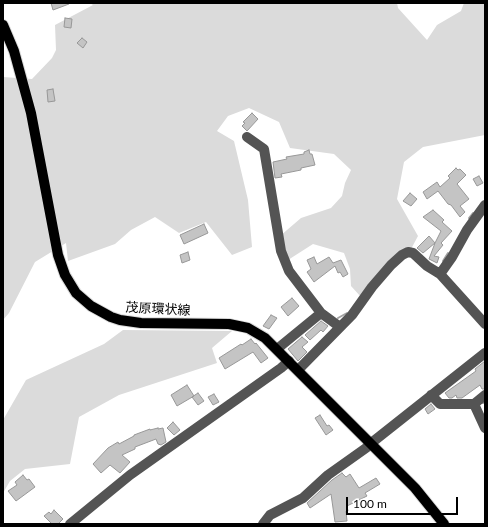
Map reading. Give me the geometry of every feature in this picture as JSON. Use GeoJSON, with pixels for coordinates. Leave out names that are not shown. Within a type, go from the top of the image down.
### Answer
{"type":"FeatureCollection","features":[{"type":"Feature","properties":{"kind":"main road","name":"茂原環状線"},"geometry":{"type":"LineString","coordinates":[[3,25],[14,51],[31,113],[58,255],[66,275],[76,293],[91,306],[111,317],[120,320],[141,322],[229,324],[248,328],[265,338],[415,488],[444,524]]}},
{"type":"Feature","properties":{"kind":"street"},"geometry":{"type":"LineString","coordinates":[[247,137],[264,149],[281,251],[289,271],[321,313],[340,327]]}},
{"type":"Feature","properties":{"kind":"street"},"geometry":{"type":"LineString","coordinates":[[440,274],[452,257],[467,230],[485,205]]}},
{"type":"Feature","properties":{"kind":"street"},"geometry":{"type":"LineString","coordinates":[[298,370],[352,315],[372,287],[391,265],[408,252],[413,253],[427,266],[440,274],[485,324]]}},
{"type":"Feature","properties":{"kind":"street"},"geometry":{"type":"LineString","coordinates":[[277,350],[321,313]]}},
{"type":"Feature","properties":{"kind":"street"},"geometry":{"type":"LineString","coordinates":[[263,524],[270,515],[303,498],[328,475],[366,448],[485,353]]}},
{"type":"Feature","properties":{"kind":"street"},"geometry":{"type":"LineString","coordinates":[[70,524],[130,475],[289,361]]}},
{"type":"Feature","properties":{"kind":"street"},"geometry":{"type":"LineString","coordinates":[[431,395],[440,404],[474,404],[485,395]]}},
{"type":"Feature","properties":{"kind":"street"},"geometry":{"type":"LineString","coordinates":[[474,404],[485,428]]}},
{"type":"Feature","properties":{"kind":"shaded area"},"geometry":{"type":"Polygon","coordinates":[[[90,3],[397,3],[398,8],[427,40],[437,25],[461,11],[464,3],[485,3],[485,135],[423,147],[404,162],[397,199],[418,236],[410,251],[361,297],[351,286],[350,269],[344,253],[313,244],[288,260],[280,236],[301,218],[331,208],[342,196],[345,183],[351,170],[334,154],[290,148],[279,122],[249,108],[228,116],[217,131],[234,141],[248,200],[252,247],[232,255],[206,222],[179,233],[155,217],[131,230],[115,244],[68,261],[66,243],[35,262],[9,313],[3,320],[3,77],[32,79],[52,58],[56,50],[55,25],[93,5],[90,3]]]}},
{"type":"Feature","properties":{"kind":"shaded area"},"geometry":{"type":"Polygon","coordinates":[[[123,330],[232,331],[212,348],[217,363],[119,395],[79,417],[70,464],[25,469],[10,481],[3,493],[3,420],[26,380],[104,344],[123,330]]]}},
{"type":"Feature","properties":{"kind":"building"},"geometry":{"type":"Polygon","coordinates":[[[51,3],[69,3],[69,4],[53,10],[51,3]]]}},
{"type":"Feature","properties":{"kind":"building"},"geometry":{"type":"Polygon","coordinates":[[[65,18],[72,19],[71,28],[64,27],[65,18]]]}},
{"type":"Feature","properties":{"kind":"building"},"geometry":{"type":"Polygon","coordinates":[[[82,38],[87,42],[83,48],[77,43],[82,38]]]}},
{"type":"Feature","properties":{"kind":"building"},"geometry":{"type":"Polygon","coordinates":[[[53,89],[55,101],[48,102],[47,90],[53,89]]]}},
{"type":"Feature","properties":{"kind":"building"},"geometry":{"type":"Polygon","coordinates":[[[252,113],[258,119],[247,131],[242,126],[245,123],[243,122],[252,113]]]}},
{"type":"Feature","properties":{"kind":"building"},"geometry":{"type":"Polygon","coordinates":[[[309,150],[310,154],[312,154],[315,165],[301,168],[301,170],[281,174],[282,177],[275,178],[273,162],[287,159],[286,157],[304,154],[304,152],[309,150]]]}},
{"type":"Feature","properties":{"kind":"building"},"geometry":{"type":"Polygon","coordinates":[[[456,168],[458,170],[460,169],[466,175],[457,184],[469,199],[460,206],[465,212],[460,217],[438,191],[427,199],[423,192],[437,182],[440,187],[450,178],[448,176],[456,168]]]}},
{"type":"Feature","properties":{"kind":"building"},"geometry":{"type":"Polygon","coordinates":[[[479,176],[483,183],[477,186],[473,179],[479,176]]]}},
{"type":"Feature","properties":{"kind":"building"},"geometry":{"type":"Polygon","coordinates":[[[410,193],[417,199],[411,206],[403,201],[410,193]]]}},
{"type":"Feature","properties":{"kind":"building"},"geometry":{"type":"Polygon","coordinates":[[[433,210],[444,220],[442,222],[452,231],[441,243],[443,245],[434,256],[439,257],[437,263],[429,259],[441,231],[423,217],[433,210]]]}},
{"type":"Feature","properties":{"kind":"building"},"geometry":{"type":"Polygon","coordinates":[[[204,224],[208,233],[184,244],[180,235],[204,224]]]}},
{"type":"Feature","properties":{"kind":"building"},"geometry":{"type":"Polygon","coordinates":[[[429,236],[435,243],[423,253],[417,248],[429,236]]]}},
{"type":"Feature","properties":{"kind":"building"},"geometry":{"type":"Polygon","coordinates":[[[188,252],[190,260],[182,263],[180,255],[188,252]]]}},
{"type":"Feature","properties":{"kind":"building"},"geometry":{"type":"Polygon","coordinates":[[[314,257],[317,264],[329,257],[333,263],[341,260],[348,274],[343,277],[340,272],[338,273],[335,266],[314,282],[307,272],[311,269],[307,260],[314,257]]]}},
{"type":"Feature","properties":{"kind":"building"},"geometry":{"type":"Polygon","coordinates":[[[292,298],[299,306],[288,316],[281,307],[292,298]]]}},
{"type":"Feature","properties":{"kind":"building"},"geometry":{"type":"Polygon","coordinates":[[[271,315],[277,318],[269,329],[263,326],[271,315]]]}},
{"type":"Feature","properties":{"kind":"building"},"geometry":{"type":"Polygon","coordinates":[[[321,321],[328,326],[323,332],[321,330],[310,340],[305,335],[321,321]]]}},
{"type":"Feature","properties":{"kind":"building"},"geometry":{"type":"Polygon","coordinates":[[[302,337],[308,342],[302,347],[307,352],[298,361],[288,349],[302,337]]]}},
{"type":"Feature","properties":{"kind":"building"},"geometry":{"type":"Polygon","coordinates":[[[251,339],[268,358],[261,363],[253,352],[225,369],[219,358],[251,339]]]}},
{"type":"Feature","properties":{"kind":"building"},"geometry":{"type":"Polygon","coordinates":[[[485,361],[485,389],[482,389],[480,385],[462,398],[457,398],[456,395],[449,398],[445,393],[476,371],[475,369],[485,361]]]}},
{"type":"Feature","properties":{"kind":"building"},"geometry":{"type":"Polygon","coordinates":[[[187,385],[194,396],[177,406],[171,395],[187,385]]]}},
{"type":"Feature","properties":{"kind":"building"},"geometry":{"type":"Polygon","coordinates":[[[198,393],[204,401],[198,405],[192,397],[198,393]]]}},
{"type":"Feature","properties":{"kind":"building"},"geometry":{"type":"Polygon","coordinates":[[[214,394],[219,402],[213,405],[208,397],[214,394]]]}},
{"type":"Feature","properties":{"kind":"building"},"geometry":{"type":"Polygon","coordinates":[[[431,404],[435,409],[428,414],[425,409],[431,404]]]}},
{"type":"Feature","properties":{"kind":"building"},"geometry":{"type":"Polygon","coordinates":[[[320,415],[327,426],[329,425],[333,430],[326,435],[315,418],[320,415]]]}},
{"type":"Feature","properties":{"kind":"building"},"geometry":{"type":"Polygon","coordinates":[[[173,422],[180,430],[174,435],[167,428],[173,422]]]}},
{"type":"Feature","properties":{"kind":"building"},"geometry":{"type":"Polygon","coordinates":[[[163,428],[166,442],[161,445],[158,444],[156,439],[135,447],[135,449],[122,455],[130,462],[120,473],[110,465],[101,473],[93,464],[108,448],[118,442],[119,444],[134,435],[150,429],[163,428]]]}},
{"type":"Feature","properties":{"kind":"building"},"geometry":{"type":"Polygon","coordinates":[[[342,473],[346,477],[350,474],[359,488],[376,478],[380,484],[365,493],[367,496],[347,506],[347,521],[335,522],[331,494],[310,508],[307,503],[342,473]]]}},
{"type":"Feature","properties":{"kind":"building"},"geometry":{"type":"Polygon","coordinates":[[[23,475],[27,480],[29,479],[35,487],[16,501],[8,491],[17,485],[15,482],[23,475]]]}},
{"type":"Feature","properties":{"kind":"building"},"geometry":{"type":"Polygon","coordinates":[[[54,510],[63,519],[58,524],[52,524],[44,516],[49,512],[51,514],[54,510]]]}},
{"type":"Feature","properties":{"kind":"waterway"},"geometry":{"type":"LineString","coordinates":[[469,218],[473,213]]}},
{"type":"Feature","properties":{"kind":"waterway"},"geometry":{"type":"LineString","coordinates":[[443,261],[448,253]]}},
{"type":"Feature","properties":{"kind":"waterway"},"geometry":{"type":"LineString","coordinates":[[338,318],[347,313]]}}]}
